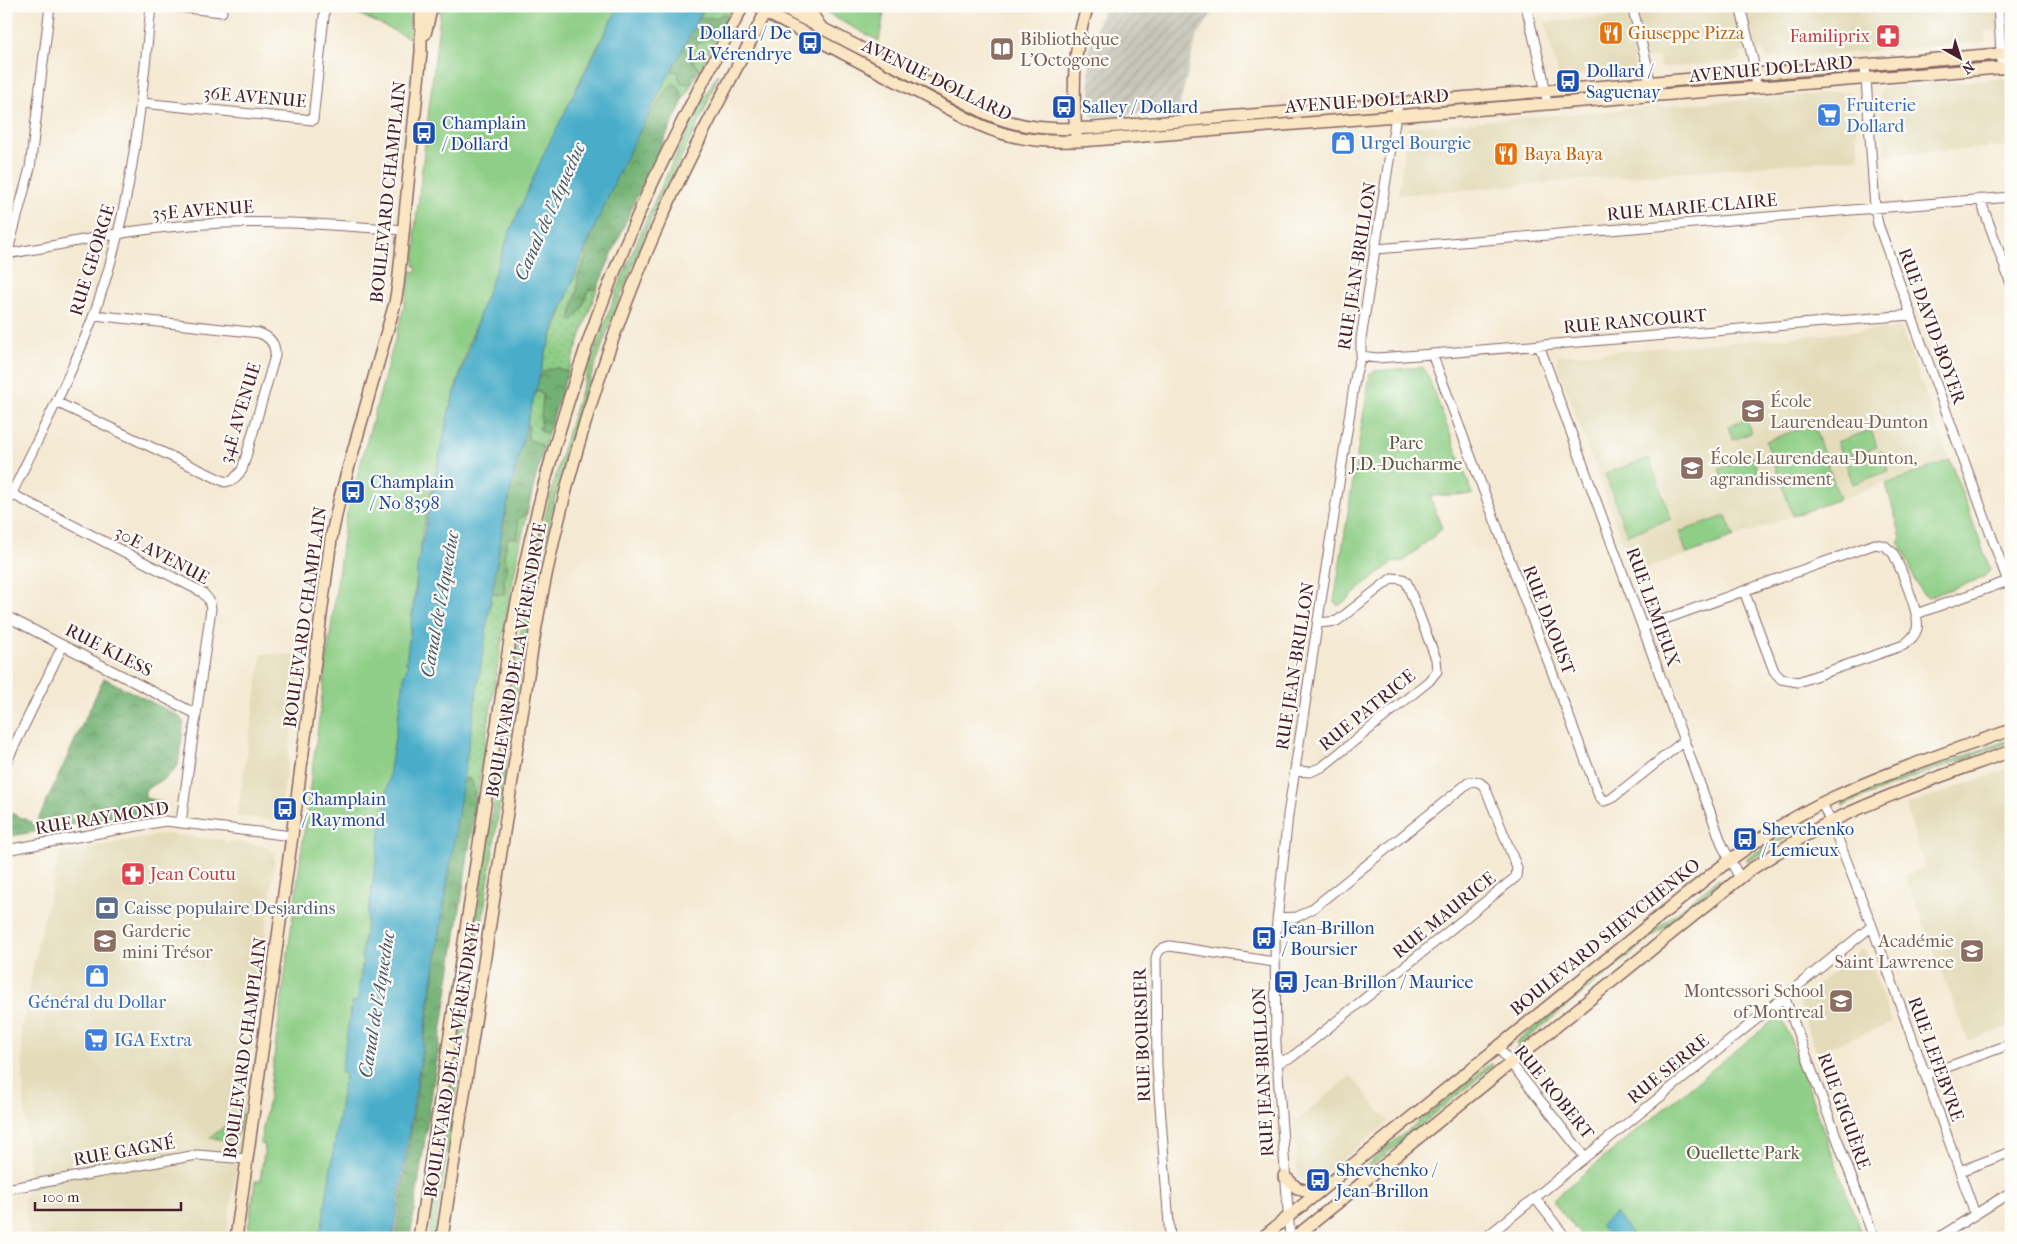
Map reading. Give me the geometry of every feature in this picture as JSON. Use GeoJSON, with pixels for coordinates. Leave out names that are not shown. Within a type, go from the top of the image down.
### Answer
{"type":"FeatureCollection","features":[{"type":"Feature","properties":{"kind":"main road","name":"BOULEVARD CHAMPLAIN"},"geometry":{"type":"LineString","coordinates":[[236,1238],[292,836],[330,539],[341,493],[395,303],[421,50],[421,6]]}},
{"type":"Feature","properties":{"kind":"main road"},"geometry":{"type":"LineString","coordinates":[[421,50],[432,6]]}},
{"type":"Feature","properties":{"kind":"main road","name":"BOULEVARD DE LA VÉRENDRYE"},"geometry":{"type":"LineString","coordinates":[[419,1238],[507,660],[524,566],[542,492],[577,371],[620,257],[665,156],[743,6]]}},
{"type":"Feature","properties":{"kind":"main road","name":"AVENUE DOLLARD"},"geometry":{"type":"LineString","coordinates":[[779,6],[1002,120],[1039,128],[1076,129],[2006,53]]}},
{"type":"Feature","properties":{"kind":"main road"},"geometry":{"type":"LineString","coordinates":[[807,6],[821,28]]}},
{"type":"Feature","properties":{"kind":"main road"},"geometry":{"type":"LineString","coordinates":[[1077,142],[1074,64],[1079,35],[1088,6]]}},
{"type":"Feature","properties":{"kind":"main road","name":"BOULEVARD DE LA VÉRENDRYE"},"geometry":{"type":"LineString","coordinates":[[442,1238],[533,640],[562,504],[603,366],[644,259],[692,153],[764,8]]}},
{"type":"Feature","properties":{"kind":"main road","name":"AVENUE DOLLARD"},"geometry":{"type":"LineString","coordinates":[[764,8],[987,128],[1010,136],[1035,141],[1077,142],[2007,67]]}},
{"type":"Feature","properties":{"kind":"main road","name":"BOULEVARD SHEVCHENKO"},"geometry":{"type":"LineString","coordinates":[[1262,1238],[1729,860],[1778,828],[1822,803],[1867,783],[2011,730]]}},
{"type":"Feature","properties":{"kind":"main road"},"geometry":{"type":"LineString","coordinates":[[1294,1238],[1740,878],[1796,841],[1831,822],[1895,794],[2011,751]]}},
{"type":"Feature","properties":{"kind":"main road"},"geometry":{"type":"LineString","coordinates":[[1284,1176],[1297,1188],[1316,1193]]}},
{"type":"Feature","properties":{"kind":"street"},"geometry":{"type":"LineString","coordinates":[[7,255],[30,168],[50,6]]}},
{"type":"Feature","properties":{"kind":"street","name":"RUE GEORGE"},"geometry":{"type":"LineString","coordinates":[[6,506],[9,492],[56,402],[94,315],[118,233],[129,186],[142,103],[151,6]]}},
{"type":"Feature","properties":{"kind":"street"},"geometry":{"type":"LineString","coordinates":[[169,6],[222,12]]}},
{"type":"Feature","properties":{"kind":"street","name":"36E AVENUE"},"geometry":{"type":"LineString","coordinates":[[142,103],[313,120],[325,6]]}},
{"type":"Feature","properties":{"kind":"street"},"geometry":{"type":"LineString","coordinates":[[1526,6],[1545,91],[1546,104]]}},
{"type":"Feature","properties":{"kind":"street"},"geometry":{"type":"LineString","coordinates":[[1632,6],[1650,83],[1651,96]]}},
{"type":"Feature","properties":{"kind":"street"},"geometry":{"type":"LineString","coordinates":[[1740,6],[1755,74],[1756,87]]}},
{"type":"Feature","properties":{"kind":"street"},"geometry":{"type":"LineString","coordinates":[[1998,6],[2007,67]]}},
{"type":"Feature","properties":{"kind":"street","name":"RUE DAVID-BOYER"},"geometry":{"type":"LineString","coordinates":[[1865,65],[1875,208],[1880,234],[2010,584]]}},
{"type":"Feature","properties":{"kind":"street","name":"RUE JEAN-BRILLON"},"geometry":{"type":"LineString","coordinates":[[1290,1238],[1277,1063],[1274,962],[1282,860],[1398,103]]}},
{"type":"Feature","properties":{"kind":"street","name":"RUE MARIE-CLAIRE"},"geometry":{"type":"LineString","coordinates":[[1376,250],[2011,197]]}},
{"type":"Feature","properties":{"kind":"street"},"geometry":{"type":"LineString","coordinates":[[1980,199],[2011,284]]}},
{"type":"Feature","properties":{"kind":"street","name":"35E AVENUE"},"geometry":{"type":"LineString","coordinates":[[7,255],[118,233],[189,225],[254,222],[404,230]]}},
{"type":"Feature","properties":{"kind":"street","name":"34E AVENUE"},"geometry":{"type":"LineString","coordinates":[[56,402],[225,482],[233,480],[242,470],[275,356],[272,341],[259,333],[94,315]]}},
{"type":"Feature","properties":{"kind":"street","name":"RUE RANCOURT"},"geometry":{"type":"LineString","coordinates":[[1360,356],[1377,358],[1432,354],[1911,315]]}},
{"type":"Feature","properties":{"kind":"street","name":"RUE LEMIEUX"},"geometry":{"type":"LineString","coordinates":[[1540,345],[1729,860],[1740,878]]}},
{"type":"Feature","properties":{"kind":"street","name":"RUE DAOUST"},"geometry":{"type":"LineString","coordinates":[[1432,354],[1599,796],[1604,801],[1611,799],[1684,740]]}},
{"type":"Feature","properties":{"kind":"street","name":"30E AVENUE"},"geometry":{"type":"LineString","coordinates":[[9,492],[206,596],[212,608],[180,822]]}},
{"type":"Feature","properties":{"kind":"street"},"geometry":{"type":"LineString","coordinates":[[1643,627],[1869,545],[1880,544],[1893,552],[1916,614],[1917,629],[1910,640],[1904,645],[1804,680],[1792,682],[1781,679],[1774,671],[1744,591]]}},
{"type":"Feature","properties":{"kind":"street","name":"RUE PATRICE"},"geometry":{"type":"LineString","coordinates":[[1295,771],[1310,772],[1322,768],[1429,681],[1437,671],[1436,659],[1407,583],[1403,578],[1392,578],[1337,620],[1319,623]]}},
{"type":"Feature","properties":{"kind":"street"},"geometry":{"type":"LineString","coordinates":[[1916,614],[2010,584]]}},
{"type":"Feature","properties":{"kind":"street","name":"RUE KLESS"},"geometry":{"type":"LineString","coordinates":[[6,616],[196,714]]}},
{"type":"Feature","properties":{"kind":"street"},"geometry":{"type":"LineString","coordinates":[[6,763],[62,645]]}},
{"type":"Feature","properties":{"kind":"street","name":"RUE MAURICE"},"geometry":{"type":"LineString","coordinates":[[1277,918],[1296,917],[1312,909],[1468,783],[1474,780],[1480,782],[1485,787],[1517,868],[1516,877],[1292,1058],[1277,1063]]}},
{"type":"Feature","properties":{"kind":"street","name":"RUE LEFEBVRE"},"geometry":{"type":"LineString","coordinates":[[1822,803],[1872,926],[1975,1214]]}},
{"type":"Feature","properties":{"kind":"street","name":"RUE RAYMOND"},"geometry":{"type":"LineString","coordinates":[[6,850],[165,821],[292,836]]}},
{"type":"Feature","properties":{"kind":"street","name":"RUE SERRE"},"geometry":{"type":"LineString","coordinates":[[1485,1238],[1872,926]]}},
{"type":"Feature","properties":{"kind":"street","name":"RUE BOURSIER"},"geometry":{"type":"LineString","coordinates":[[1170,1238],[1157,1066],[1156,958],[1161,948],[1170,946],[1274,962]]}},
{"type":"Feature","properties":{"kind":"street","name":"RUE GIGUÈRE"},"geometry":{"type":"LineString","coordinates":[[1784,996],[1874,1238]]}},
{"type":"Feature","properties":{"kind":"street"},"geometry":{"type":"LineString","coordinates":[[1925,1075],[2011,1044]]}},
{"type":"Feature","properties":{"kind":"street","name":"RUE ROBERT"},"geometry":{"type":"LineString","coordinates":[[1498,1047],[1585,1157]]}},
{"type":"Feature","properties":{"kind":"street"},"geometry":{"type":"LineString","coordinates":[[1960,1171],[2011,1152]]}},
{"type":"Feature","properties":{"kind":"street","name":"RUE GAGNÉ"},"geometry":{"type":"LineString","coordinates":[[6,1189],[197,1155],[248,1159]]}},
{"type":"Feature","properties":{"kind":"street"},"geometry":{"type":"LineString","coordinates":[[1938,1238],[2011,1192]]}},
{"type":"Feature","properties":{"kind":"street"},"geometry":{"type":"LineString","coordinates":[[1535,1198],[1566,1238]]}},
{"type":"Feature","properties":{"kind":"shaded area"},"geometry":{"type":"Polygon","coordinates":[[[1104,6],[1217,6],[1196,38],[1178,112],[1091,117],[1088,52],[1104,6]]]}},
{"type":"Feature","properties":{"kind":"shaded area"},"geometry":{"type":"Polygon","coordinates":[[[1728,6],[2011,6],[2011,28],[1985,31],[1986,42],[1767,59],[1763,50],[1739,53],[1741,61],[1661,68],[1658,57],[1633,60],[1636,70],[1559,77],[1545,22],[1728,6]]]}},
{"type":"Feature","properties":{"kind":"shaded area"},"geometry":{"type":"Polygon","coordinates":[[[2011,78],[2011,146],[1885,155],[1881,88],[2011,78]]]}},
{"type":"Feature","properties":{"kind":"shaded area"},"geometry":{"type":"Polygon","coordinates":[[[1846,91],[1854,93],[1859,158],[1398,195],[1410,127],[1846,93],[1846,91]]]}},
{"type":"Feature","properties":{"kind":"shaded area","name":"École Laurendeau-Dunton"},"geometry":{"type":"Polygon","coordinates":[[[1901,328],[1950,460],[1634,573],[1556,361],[1558,356],[1901,328]]]}},
{"type":"Feature","properties":{"kind":"shaded area"},"geometry":{"type":"Polygon","coordinates":[[[262,654],[302,655],[281,810],[279,816],[271,820],[237,816],[262,654]]]}},
{"type":"Feature","properties":{"kind":"shaded area","name":"Académie Saint Lawrence"},"geometry":{"type":"Polygon","coordinates":[[[2011,767],[2011,1026],[1968,1041],[1905,875],[1925,868],[1906,806],[2011,767]]]}},
{"type":"Feature","properties":{"kind":"shaded area"},"geometry":{"type":"Polygon","coordinates":[[[166,834],[224,840],[224,843],[229,844],[230,841],[263,845],[271,850],[275,858],[239,1150],[226,1238],[30,1238],[24,1200],[30,1185],[21,1029],[38,943],[60,853],[166,834]]]}},
{"type":"Feature","properties":{"kind":"shaded area","name":"Montessori School of Montreal"},"geometry":{"type":"Polygon","coordinates":[[[1861,949],[1866,952],[1892,1023],[1816,1052],[1798,1000],[1861,949]]]}},
{"type":"Feature","properties":{"kind":"shaded area"},"geometry":{"type":"Polygon","coordinates":[[[1351,1076],[1389,1122],[1323,1175],[1317,1177],[1318,1179],[1313,1183],[1303,1183],[1298,1175],[1293,1118],[1297,1120],[1351,1076]]]}},
{"type":"Feature","properties":{"kind":"green space"},"geometry":{"type":"Polygon","coordinates":[[[342,6],[409,6],[411,39],[342,6]]]}},
{"type":"Feature","properties":{"kind":"green space"},"geometry":{"type":"Polygon","coordinates":[[[441,6],[619,6],[583,74],[511,229],[468,346],[449,411],[422,534],[406,663],[408,663],[361,958],[363,959],[357,1003],[354,1001],[341,1072],[342,1074],[345,1073],[322,1228],[318,1232],[317,1238],[247,1238],[255,1181],[260,1181],[265,1145],[260,1144],[268,1103],[345,523],[351,496],[353,496],[357,485],[355,484],[402,314],[410,271],[416,272],[417,266],[414,266],[416,239],[414,238],[441,6]]]}},
{"type":"Feature","properties":{"kind":"green space"},"geometry":{"type":"Polygon","coordinates":[[[705,6],[732,6],[727,18],[727,15],[723,14],[715,18],[699,18],[705,6]]]}},
{"type":"Feature","properties":{"kind":"green space"},"geometry":{"type":"Polygon","coordinates":[[[816,6],[885,6],[879,41],[824,12],[816,6]]]}},
{"type":"Feature","properties":{"kind":"green space"},"geometry":{"type":"Polygon","coordinates":[[[725,13],[727,18],[716,39],[708,38],[692,47],[691,56],[700,70],[697,74],[692,74],[691,83],[680,82],[678,72],[671,70],[699,18],[715,18],[725,13]]]}},
{"type":"Feature","properties":{"kind":"green space"},"geometry":{"type":"Polygon","coordinates":[[[708,38],[716,39],[700,70],[692,59],[691,51],[696,44],[708,38]]]}},
{"type":"Feature","properties":{"kind":"green space"},"geometry":{"type":"Polygon","coordinates":[[[1984,61],[1984,64],[1884,71],[1884,69],[1984,61]]]}},
{"type":"Feature","properties":{"kind":"green space"},"geometry":{"type":"Polygon","coordinates":[[[671,70],[678,72],[680,82],[688,84],[692,74],[697,74],[683,101],[681,92],[671,85],[653,114],[645,119],[671,70]]]}},
{"type":"Feature","properties":{"kind":"green space"},"geometry":{"type":"Polygon","coordinates":[[[1847,72],[1848,75],[1776,80],[1775,77],[1847,72]]]}},
{"type":"Feature","properties":{"kind":"green space"},"geometry":{"type":"Polygon","coordinates":[[[717,74],[704,112],[654,213],[616,308],[579,409],[552,510],[524,647],[434,1238],[428,1238],[518,646],[550,496],[594,352],[621,281],[682,143],[717,74]]]}},
{"type":"Feature","properties":{"kind":"green space"},"geometry":{"type":"Polygon","coordinates":[[[1739,81],[1740,84],[1671,88],[1671,86],[1739,81]]]}},
{"type":"Feature","properties":{"kind":"green space"},"geometry":{"type":"Polygon","coordinates":[[[675,84],[679,87],[683,101],[636,198],[597,289],[588,290],[582,308],[573,320],[570,321],[577,291],[578,276],[586,258],[584,252],[621,167],[645,119],[653,111],[666,91],[675,84]]]}},
{"type":"Feature","properties":{"kind":"green space"},"geometry":{"type":"Polygon","coordinates":[[[1635,89],[1635,92],[1566,97],[1566,94],[1635,89]]]}},
{"type":"Feature","properties":{"kind":"green space"},"geometry":{"type":"Polygon","coordinates":[[[1530,98],[1530,101],[1418,108],[1437,105],[1530,98]]]}},
{"type":"Feature","properties":{"kind":"green space"},"geometry":{"type":"Polygon","coordinates":[[[584,252],[586,258],[578,276],[577,291],[571,314],[573,320],[582,308],[588,290],[597,289],[568,372],[553,369],[541,372],[545,355],[584,252]]]}},
{"type":"Feature","properties":{"kind":"green space","name":"Parc J.D.-Ducharme"},"geometry":{"type":"Polygon","coordinates":[[[1422,367],[1426,371],[1473,494],[1430,496],[1442,529],[1404,561],[1393,562],[1340,605],[1337,605],[1334,601],[1370,373],[1374,371],[1422,367]]]}},
{"type":"Feature","properties":{"kind":"green space"},"geometry":{"type":"Polygon","coordinates":[[[558,368],[568,372],[548,434],[540,430],[543,396],[540,391],[535,391],[544,371],[558,368]]]}},
{"type":"Feature","properties":{"kind":"green space"},"geometry":{"type":"Polygon","coordinates":[[[535,391],[540,391],[543,396],[540,430],[548,434],[543,450],[541,444],[528,439],[529,426],[526,423],[535,391]]]}},
{"type":"Feature","properties":{"kind":"green space"},"geometry":{"type":"Polygon","coordinates":[[[1746,419],[1751,433],[1733,440],[1728,426],[1746,419]]]}},
{"type":"Feature","properties":{"kind":"green space"},"geometry":{"type":"Polygon","coordinates":[[[526,423],[529,426],[528,439],[541,444],[543,450],[528,509],[524,516],[517,519],[518,538],[508,538],[504,556],[508,568],[504,579],[505,594],[503,595],[492,593],[503,524],[526,423]]]}},
{"type":"Feature","properties":{"kind":"green space"},"geometry":{"type":"Polygon","coordinates":[[[1813,424],[1840,499],[1793,516],[1766,441],[1813,424]]]}},
{"type":"Feature","properties":{"kind":"green space"},"geometry":{"type":"Polygon","coordinates":[[[1871,430],[1877,447],[1843,459],[1837,442],[1871,430]]]}},
{"type":"Feature","properties":{"kind":"green space"},"geometry":{"type":"Polygon","coordinates":[[[1882,451],[1889,471],[1853,484],[1846,464],[1882,451]]]}},
{"type":"Feature","properties":{"kind":"green space"},"geometry":{"type":"Polygon","coordinates":[[[1753,457],[1760,476],[1726,488],[1719,469],[1753,457]]]}},
{"type":"Feature","properties":{"kind":"green space"},"geometry":{"type":"Polygon","coordinates":[[[1649,458],[1671,519],[1627,535],[1605,474],[1649,458]]]}},
{"type":"Feature","properties":{"kind":"green space"},"geometry":{"type":"Polygon","coordinates":[[[1950,460],[1990,569],[1983,578],[1928,597],[1918,588],[1906,556],[1898,543],[1901,537],[1886,484],[1950,460]]]}},
{"type":"Feature","properties":{"kind":"green space"},"geometry":{"type":"Polygon","coordinates":[[[528,509],[505,623],[474,816],[474,787],[470,779],[466,778],[463,780],[492,593],[498,595],[505,589],[504,579],[508,568],[504,556],[508,538],[518,538],[517,519],[524,516],[528,509]]]}},
{"type":"Feature","properties":{"kind":"green space"},"geometry":{"type":"Polygon","coordinates":[[[1726,516],[1734,537],[1687,554],[1679,532],[1726,516]]]}},
{"type":"Feature","properties":{"kind":"green space"},"geometry":{"type":"Polygon","coordinates":[[[104,678],[179,716],[184,722],[178,766],[166,778],[145,790],[145,798],[162,802],[163,807],[161,809],[6,837],[6,811],[36,824],[104,678]]]}},
{"type":"Feature","properties":{"kind":"green space"},"geometry":{"type":"Polygon","coordinates":[[[2011,739],[2011,742],[1890,786],[1843,806],[1842,803],[1878,787],[2011,739]]]}},
{"type":"Feature","properties":{"kind":"green space"},"geometry":{"type":"Polygon","coordinates":[[[466,778],[470,779],[474,787],[474,816],[410,1238],[395,1238],[463,780],[466,778]]]}},
{"type":"Feature","properties":{"kind":"green space"},"geometry":{"type":"Polygon","coordinates":[[[1813,818],[1815,820],[1747,862],[1745,859],[1813,818]]]}},
{"type":"Feature","properties":{"kind":"green space"},"geometry":{"type":"Polygon","coordinates":[[[1718,879],[1720,882],[1518,1046],[1515,1043],[1718,879]]]}},
{"type":"Feature","properties":{"kind":"green space","name":"Ouellette Park"},"geometry":{"type":"Polygon","coordinates":[[[1777,1017],[1783,1020],[1863,1238],[1583,1238],[1554,1203],[1554,1198],[1777,1017]]]}},
{"type":"Feature","properties":{"kind":"green space"},"geometry":{"type":"Polygon","coordinates":[[[1491,1063],[1493,1066],[1351,1183],[1349,1182],[1381,1152],[1491,1063]]]}},
{"type":"Feature","properties":{"kind":"green space"},"geometry":{"type":"Polygon","coordinates":[[[242,1107],[239,1129],[235,1137],[226,1140],[210,1138],[227,1124],[242,1107]]]}},
{"type":"Feature","properties":{"kind":"water","name":"Canal de l'Aqueduc"},"geometry":{"type":"Polygon","coordinates":[[[619,6],[705,6],[621,167],[584,252],[545,355],[518,458],[503,524],[493,586],[393,1238],[317,1238],[318,1232],[322,1227],[345,1073],[341,1072],[352,1002],[357,1002],[363,960],[361,959],[408,663],[406,663],[416,589],[417,567],[449,411],[483,304],[511,229],[544,153],[619,6]]]}},
{"type":"Feature","properties":{"kind":"water"},"geometry":{"type":"Polygon","coordinates":[[[1615,1213],[1635,1238],[1611,1238],[1600,1225],[1615,1213]]]}},
{"type":"Feature","properties":{"kind":"place","name":"Giuseppe Pizza"},"geometry":{"type":"Point","coordinates":[1611,33]}},
{"type":"Feature","properties":{"kind":"place","name":"Familiprix"},"geometry":{"type":"Point","coordinates":[1888,36]}},
{"type":"Feature","properties":{"kind":"place","name":"Dollard / De La Vérendrye"},"geometry":{"type":"Point","coordinates":[810,43]}},
{"type":"Feature","properties":{"kind":"place","name":"Bibliothèque L’Octogone"},"geometry":{"type":"Point","coordinates":[1002,49]}},
{"type":"Feature","properties":{"kind":"place","name":"Dollard / Saguenay"},"geometry":{"type":"Point","coordinates":[1568,81]}},
{"type":"Feature","properties":{"kind":"place","name":"Salley / Dollard"},"geometry":{"type":"Point","coordinates":[1064,107]}},
{"type":"Feature","properties":{"kind":"place","name":"Fruiterie Dollard"},"geometry":{"type":"Point","coordinates":[1829,115]}},
{"type":"Feature","properties":{"kind":"place","name":"Champlain / Dollard"},"geometry":{"type":"Point","coordinates":[424,133]}},
{"type":"Feature","properties":{"kind":"place","name":"Urgel Bourgie"},"geometry":{"type":"Point","coordinates":[1343,143]}},
{"type":"Feature","properties":{"kind":"place","name":"Baya Baya"},"geometry":{"type":"Point","coordinates":[1506,154]}},
{"type":"Feature","properties":{"kind":"place","name":"École Laurendeau-Dunton"},"geometry":{"type":"Point","coordinates":[1753,411]}},
{"type":"Feature","properties":{"kind":"place","name":"École Laurendeau-Dunton, agrandissement"},"geometry":{"type":"Point","coordinates":[1692,468]}},
{"type":"Feature","properties":{"kind":"place","name":"Champlain / No 8398"},"geometry":{"type":"Point","coordinates":[353,492]}},
{"type":"Feature","properties":{"kind":"place","name":"Champlain / Raymond"},"geometry":{"type":"Point","coordinates":[285,809]}},
{"type":"Feature","properties":{"kind":"place","name":"Shevchenko / Lemieux"},"geometry":{"type":"Point","coordinates":[1745,839]}},
{"type":"Feature","properties":{"kind":"place","name":"Jean Coutu"},"geometry":{"type":"Point","coordinates":[133,874]}},
{"type":"Feature","properties":{"kind":"place","name":"Caisse populaire Desjardins"},"geometry":{"type":"Point","coordinates":[107,908]}},
{"type":"Feature","properties":{"kind":"place","name":"Jean-Brillon / Boursier"},"geometry":{"type":"Point","coordinates":[1264,938]}},
{"type":"Feature","properties":{"kind":"place","name":"Garderie mini Trésor"},"geometry":{"type":"Point","coordinates":[105,941]}},
{"type":"Feature","properties":{"kind":"place","name":"Académie Saint Lawrence"},"geometry":{"type":"Point","coordinates":[1972,951]}},
{"type":"Feature","properties":{"kind":"place","name":"Général du Dollar"},"geometry":{"type":"Point","coordinates":[97,976]}},
{"type":"Feature","properties":{"kind":"place","name":"Jean-Brillon / Maurice"},"geometry":{"type":"Point","coordinates":[1286,982]}},
{"type":"Feature","properties":{"kind":"place","name":"Montessori School of Montreal"},"geometry":{"type":"Point","coordinates":[1841,1001]}},
{"type":"Feature","properties":{"kind":"place","name":"IGA Extra"},"geometry":{"type":"Point","coordinates":[96,1040]}},
{"type":"Feature","properties":{"kind":"place","name":"Shevchenko / Jean-Brillon"},"geometry":{"type":"Point","coordinates":[1318,1180]}}]}
